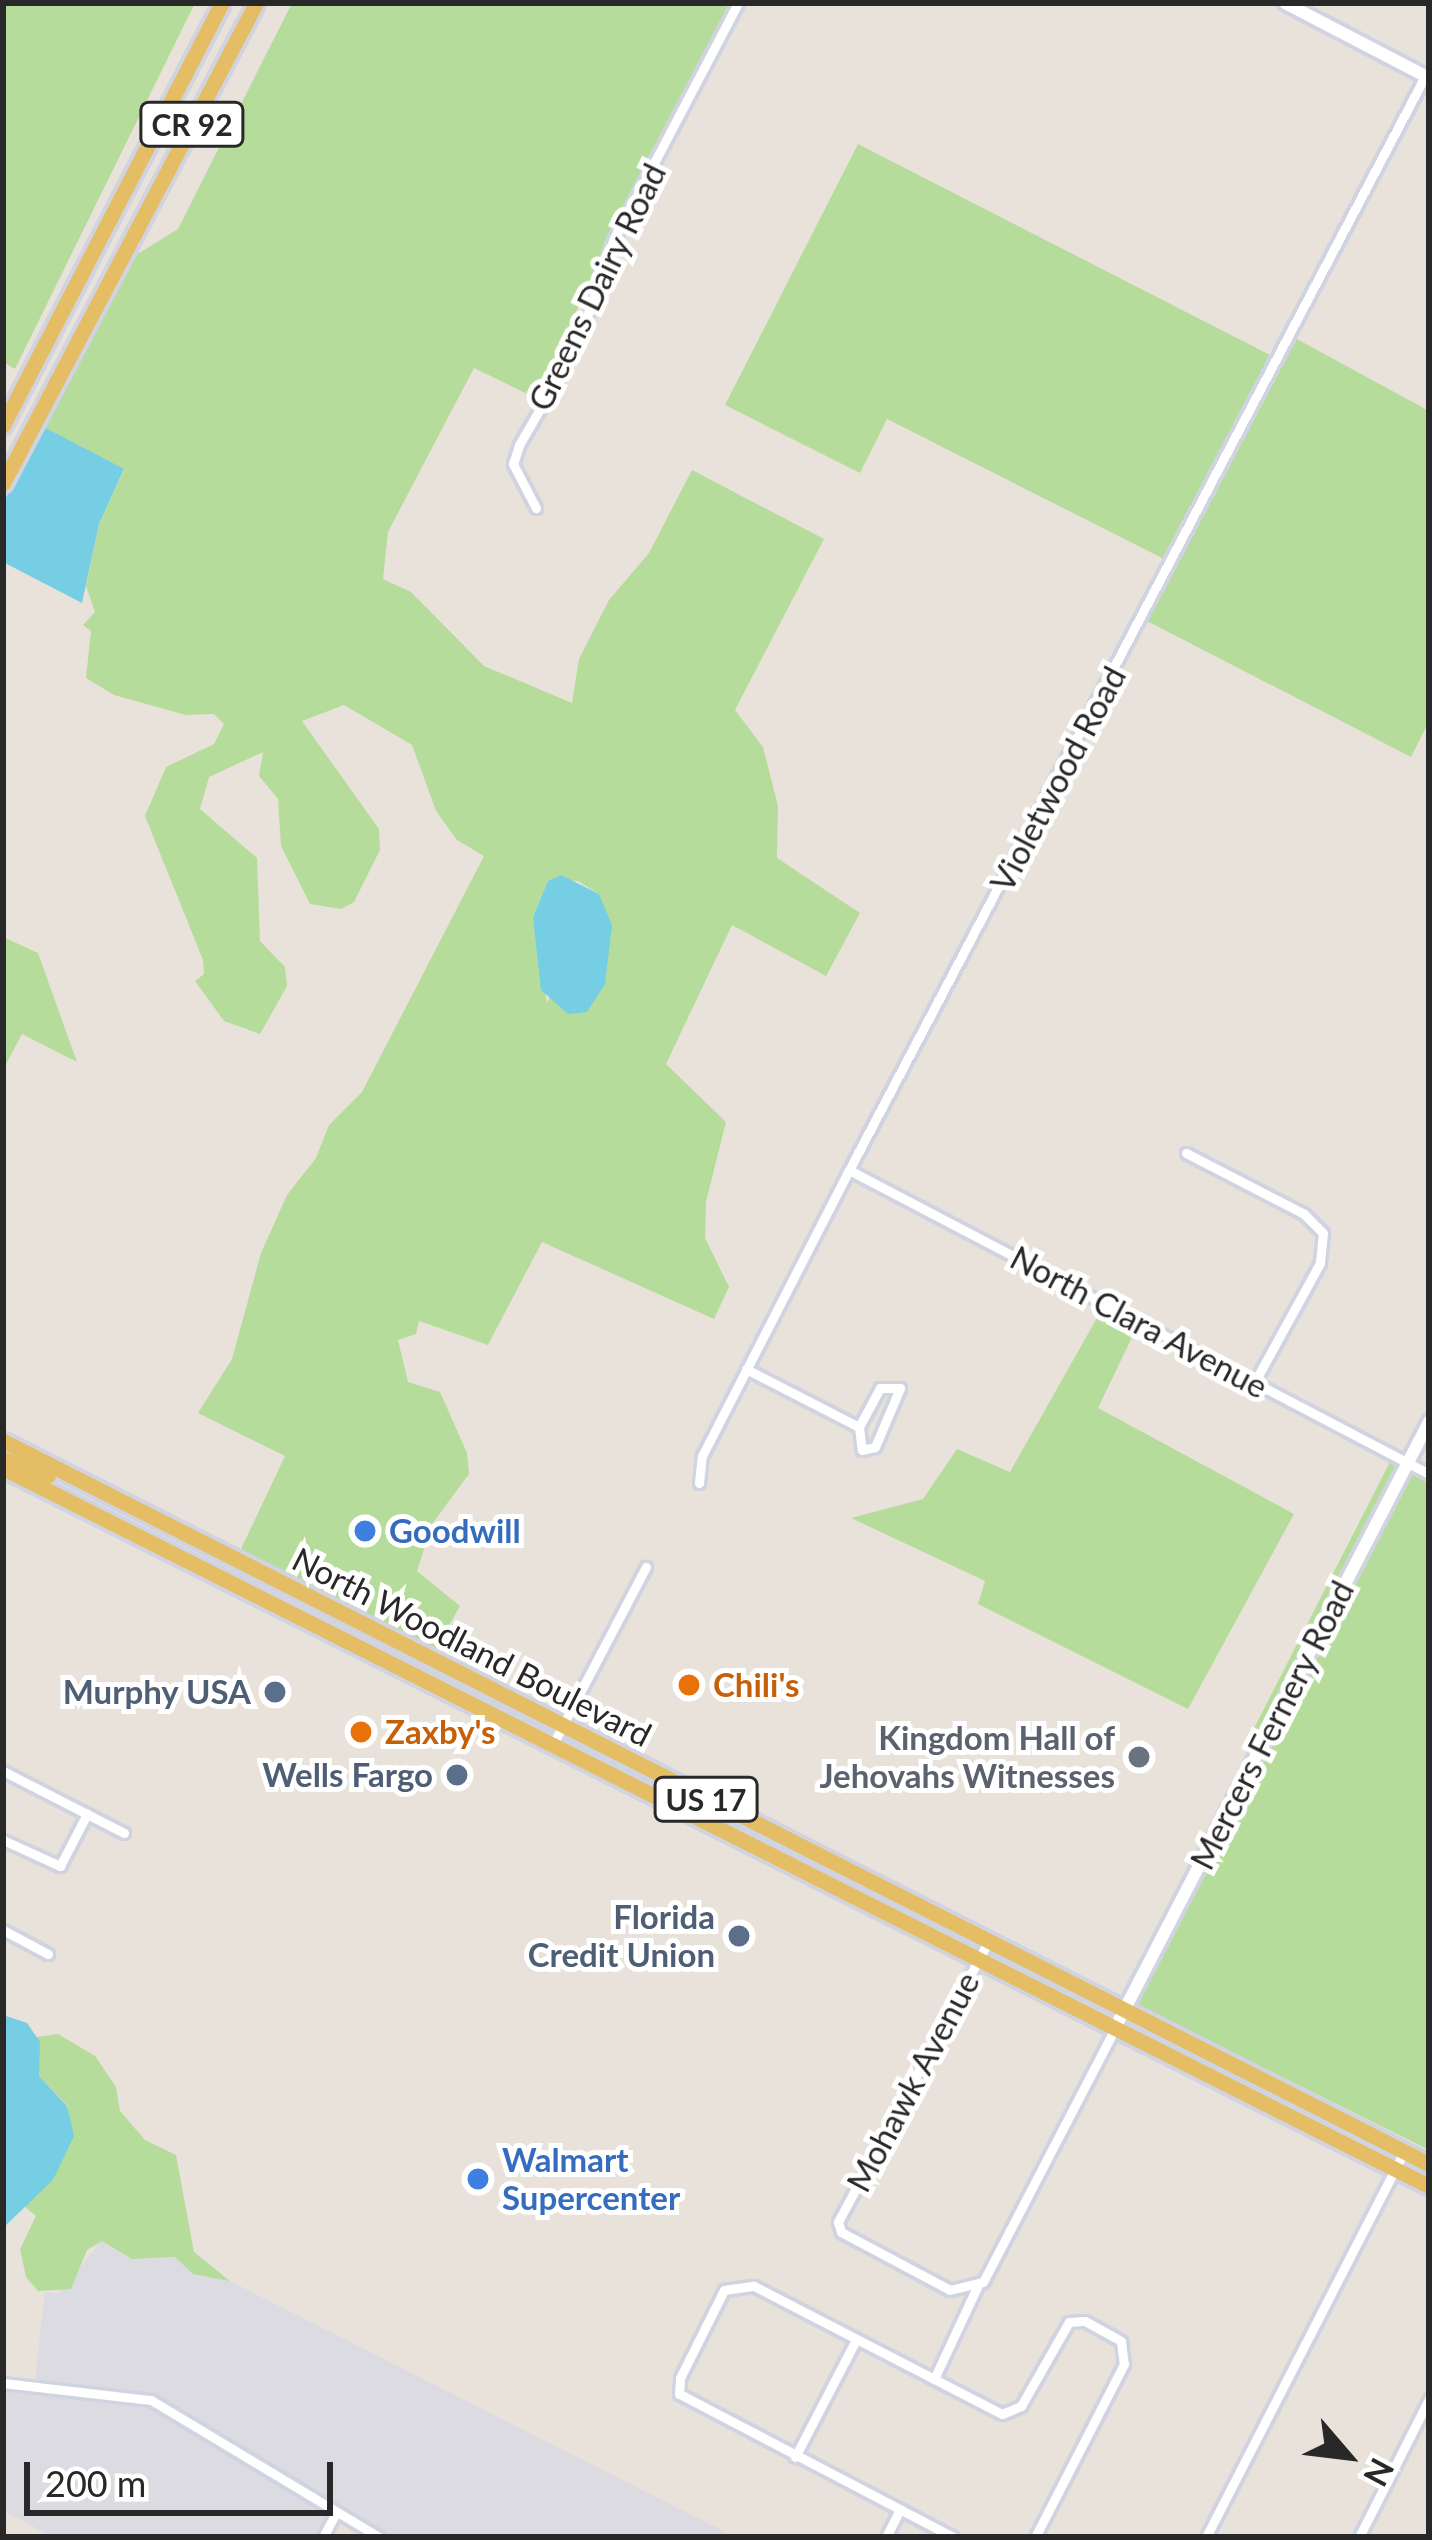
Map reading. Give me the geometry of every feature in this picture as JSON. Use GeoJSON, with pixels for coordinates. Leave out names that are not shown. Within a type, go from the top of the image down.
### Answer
{"type":"FeatureCollection","features":[{"type":"Feature","properties":{"kind":"main road","name":"CR 92"},"geometry":{"type":"LineString","coordinates":[[3,425],[222,3]]}},
{"type":"Feature","properties":{"kind":"main road","name":"CR 92"},"geometry":{"type":"LineString","coordinates":[[3,483],[256,3]]}},
{"type":"Feature","properties":{"kind":"main road","name":"North Woodland Boulevard"},"geometry":{"type":"LineString","coordinates":[[4,1448],[98,1489],[1429,2164]]}},
{"type":"Feature","properties":{"kind":"main road","name":"North Woodland Boulevard"},"geometry":{"type":"LineString","coordinates":[[3,1468],[1429,2186]]}},
{"type":"Feature","properties":{"kind":"main road"},"geometry":{"type":"LineString","coordinates":[[242,1587],[278,1582]]}},
{"type":"Feature","properties":{"kind":"main road"},"geometry":{"type":"LineString","coordinates":[[273,1602],[320,1604]]}},
{"type":"Feature","properties":{"kind":"street","name":"Greens Dairy Road"},"geometry":{"type":"LineString","coordinates":[[536,508],[514,464],[519,445],[562,374],[613,242],[738,3]]}},
{"type":"Feature","properties":{"kind":"street"},"geometry":{"type":"LineString","coordinates":[[1285,3],[1427,77]]}},
{"type":"Feature","properties":{"kind":"street","name":"Violetwood Road"},"geometry":{"type":"LineString","coordinates":[[699,1484],[701,1456],[746,1369],[1427,77]]}},
{"type":"Feature","properties":{"kind":"street"},"geometry":{"type":"LineString","coordinates":[[1186,1153],[1304,1214],[1323,1233],[1320,1262],[1254,1383]]}},
{"type":"Feature","properties":{"kind":"street","name":"North Clara Avenue"},"geometry":{"type":"LineString","coordinates":[[849,1170],[1429,1474]]}},
{"type":"Feature","properties":{"kind":"street"},"geometry":{"type":"LineString","coordinates":[[746,1369],[859,1427]]}},
{"type":"Feature","properties":{"kind":"street"},"geometry":{"type":"LineString","coordinates":[[880,1388],[900,1388],[870,1450],[855,1442],[859,1427],[880,1388]]}},
{"type":"Feature","properties":{"kind":"street","name":"Mercers Fernery Road"},"geometry":{"type":"LineString","coordinates":[[1115,2028],[1429,1422]]}},
{"type":"Feature","properties":{"kind":"street"},"geometry":{"type":"LineString","coordinates":[[553,1744],[646,1567]]}},
{"type":"Feature","properties":{"kind":"street"},"geometry":{"type":"LineString","coordinates":[[3,1771],[124,1833]]}},
{"type":"Feature","properties":{"kind":"street"},"geometry":{"type":"LineString","coordinates":[[3,1840],[60,1866],[87,1814]]}},
{"type":"Feature","properties":{"kind":"street"},"geometry":{"type":"LineString","coordinates":[[841,1890],[850,1872]]}},
{"type":"Feature","properties":{"kind":"street"},"geometry":{"type":"LineString","coordinates":[[3,1930],[48,1954]]}},
{"type":"Feature","properties":{"kind":"street","name":"Mohawk Avenue"},"geometry":{"type":"LineString","coordinates":[[979,2285],[965,2292],[841,2232],[838,2222],[988,1942]]}},
{"type":"Feature","properties":{"kind":"street"},"geometry":{"type":"LineString","coordinates":[[934,2379],[1115,2028]]}},
{"type":"Feature","properties":{"kind":"street"},"geometry":{"type":"LineString","coordinates":[[1256,2099],[1266,2082]]}},
{"type":"Feature","properties":{"kind":"street"},"geometry":{"type":"LineString","coordinates":[[1206,2537],[1404,2152]]}},
{"type":"Feature","properties":{"kind":"street"},"geometry":{"type":"LineString","coordinates":[[953,2537],[680,2394],[680,2378],[724,2290],[745,2283],[934,2379],[1013,2413],[1069,2322],[1085,2321],[1125,2346],[1124,2364],[1035,2537]]}},
{"type":"Feature","properties":{"kind":"street"},"geometry":{"type":"LineString","coordinates":[[795,2457],[856,2339]]}},
{"type":"Feature","properties":{"kind":"street"},"geometry":{"type":"LineString","coordinates":[[3,2383],[151,2400],[380,2537]]}},
{"type":"Feature","properties":{"kind":"street"},"geometry":{"type":"LineString","coordinates":[[1359,2537],[1429,2399]]}},
{"type":"Feature","properties":{"kind":"street"},"geometry":{"type":"LineString","coordinates":[[886,2537],[900,2510]]}},
{"type":"Feature","properties":{"kind":"street"},"geometry":{"type":"LineString","coordinates":[[323,2537],[335,2514]]}},
{"type":"Feature","properties":{"kind":"shaded area"},"geometry":{"type":"Polygon","coordinates":[[[102,2240],[146,2259],[175,2257],[230,2281],[735,2537],[391,2537],[154,2395],[35,2379],[45,2292],[59,2294],[102,2240]]]}},
{"type":"Feature","properties":{"kind":"shaded area"},"geometry":{"type":"Polygon","coordinates":[[[3,2388],[149,2405],[328,2515],[316,2537],[52,2537],[3,2510],[3,2388]]]}},
{"type":"Feature","properties":{"kind":"green space"},"geometry":{"type":"Polygon","coordinates":[[[3,3],[195,3],[15,369],[3,362],[3,3]]]}},
{"type":"Feature","properties":{"kind":"green space"},"geometry":{"type":"Polygon","coordinates":[[[292,3],[731,3],[608,239],[538,399],[474,368],[388,532],[383,579],[411,592],[484,666],[572,703],[579,659],[609,600],[649,553],[692,470],[824,539],[735,710],[763,747],[778,806],[777,858],[860,913],[826,976],[732,925],[666,1064],[726,1122],[706,1202],[705,1238],[729,1287],[714,1319],[542,1242],[488,1345],[419,1321],[416,1334],[398,1340],[408,1382],[440,1392],[467,1453],[469,1474],[432,1524],[417,1571],[460,1606],[436,1649],[241,1549],[285,1456],[198,1413],[232,1359],[261,1253],[287,1195],[316,1158],[329,1125],[362,1092],[484,856],[457,840],[436,811],[412,745],[344,705],[302,721],[379,829],[380,850],[354,902],[341,909],[310,904],[281,846],[278,799],[259,776],[263,752],[209,777],[200,809],[257,858],[260,941],[285,967],[287,986],[260,1034],[224,1021],[195,981],[204,974],[203,960],[145,816],[166,767],[214,744],[224,724],[214,714],[186,715],[114,695],[86,678],[91,631],[83,625],[95,612],[86,586],[99,524],[124,470],[44,427],[136,255],[178,229],[292,3]],[[548,881],[533,917],[547,1003],[599,894],[578,881],[548,881]]]}},
{"type":"Feature","properties":{"kind":"green space"},"geometry":{"type":"Polygon","coordinates":[[[858,144],[1272,356],[1166,560],[887,419],[860,473],[725,405],[858,144]]]}},
{"type":"Feature","properties":{"kind":"green space"},"geometry":{"type":"Polygon","coordinates":[[[1295,338],[1429,411],[1429,721],[1411,757],[1147,621],[1295,338]]]}},
{"type":"Feature","properties":{"kind":"green space"},"geometry":{"type":"Polygon","coordinates":[[[3,937],[38,953],[77,1062],[22,1034],[3,1070],[3,937]]]}},
{"type":"Feature","properties":{"kind":"green space"},"geometry":{"type":"Polygon","coordinates":[[[1102,1309],[1137,1327],[1098,1408],[1294,1514],[1188,1709],[978,1604],[985,1581],[851,1518],[923,1499],[957,1449],[1010,1472],[1102,1309]]]}},
{"type":"Feature","properties":{"kind":"green space"},"geometry":{"type":"Polygon","coordinates":[[[1391,1460],[1400,1465],[1256,1743],[1248,1740],[1391,1460]]]}},
{"type":"Feature","properties":{"kind":"green space"},"geometry":{"type":"Polygon","coordinates":[[[1411,1470],[1429,1480],[1429,2150],[1135,2004],[1411,1470]]]}},
{"type":"Feature","properties":{"kind":"green space"},"geometry":{"type":"Polygon","coordinates":[[[58,2034],[95,2056],[116,2087],[120,2111],[145,2140],[176,2155],[194,2252],[230,2281],[193,2274],[175,2257],[132,2259],[102,2241],[87,2250],[71,2289],[38,2291],[26,2277],[20,2249],[36,2216],[24,2206],[53,2180],[68,2106],[39,2076],[36,2037],[58,2034]]]}},
{"type":"Feature","properties":{"kind":"water"},"geometry":{"type":"Polygon","coordinates":[[[44,427],[124,469],[99,524],[82,603],[3,562],[3,503],[44,427]]]}},
{"type":"Feature","properties":{"kind":"water"},"geometry":{"type":"Polygon","coordinates":[[[561,875],[599,894],[612,925],[605,984],[587,1012],[568,1014],[541,990],[533,917],[548,881],[561,875]]]}},
{"type":"Feature","properties":{"kind":"water"},"geometry":{"type":"Polygon","coordinates":[[[3,2015],[27,2023],[40,2042],[39,2076],[67,2106],[74,2136],[53,2180],[3,2228],[3,2015]]]}},
{"type":"Feature","properties":{"kind":"place","name":"Goodwill"},"geometry":{"type":"Point","coordinates":[365,1531]}},
{"type":"Feature","properties":{"kind":"place","name":"Chili's"},"geometry":{"type":"Point","coordinates":[689,1685]}},
{"type":"Feature","properties":{"kind":"place","name":"Murphy USA"},"geometry":{"type":"Point","coordinates":[275,1692]}},
{"type":"Feature","properties":{"kind":"place","name":"Zaxby's"},"geometry":{"type":"Point","coordinates":[361,1732]}},
{"type":"Feature","properties":{"kind":"place","name":"Kingdom Hall of Jehovahs Witnesses"},"geometry":{"type":"Point","coordinates":[1139,1757]}},
{"type":"Feature","properties":{"kind":"place","name":"Wells Fargo"},"geometry":{"type":"Point","coordinates":[457,1775]}},
{"type":"Feature","properties":{"kind":"place","name":"Florida Credit Union"},"geometry":{"type":"Point","coordinates":[739,1936]}},
{"type":"Feature","properties":{"kind":"place","name":"Walmart Supercenter"},"geometry":{"type":"Point","coordinates":[478,2179]}}]}
